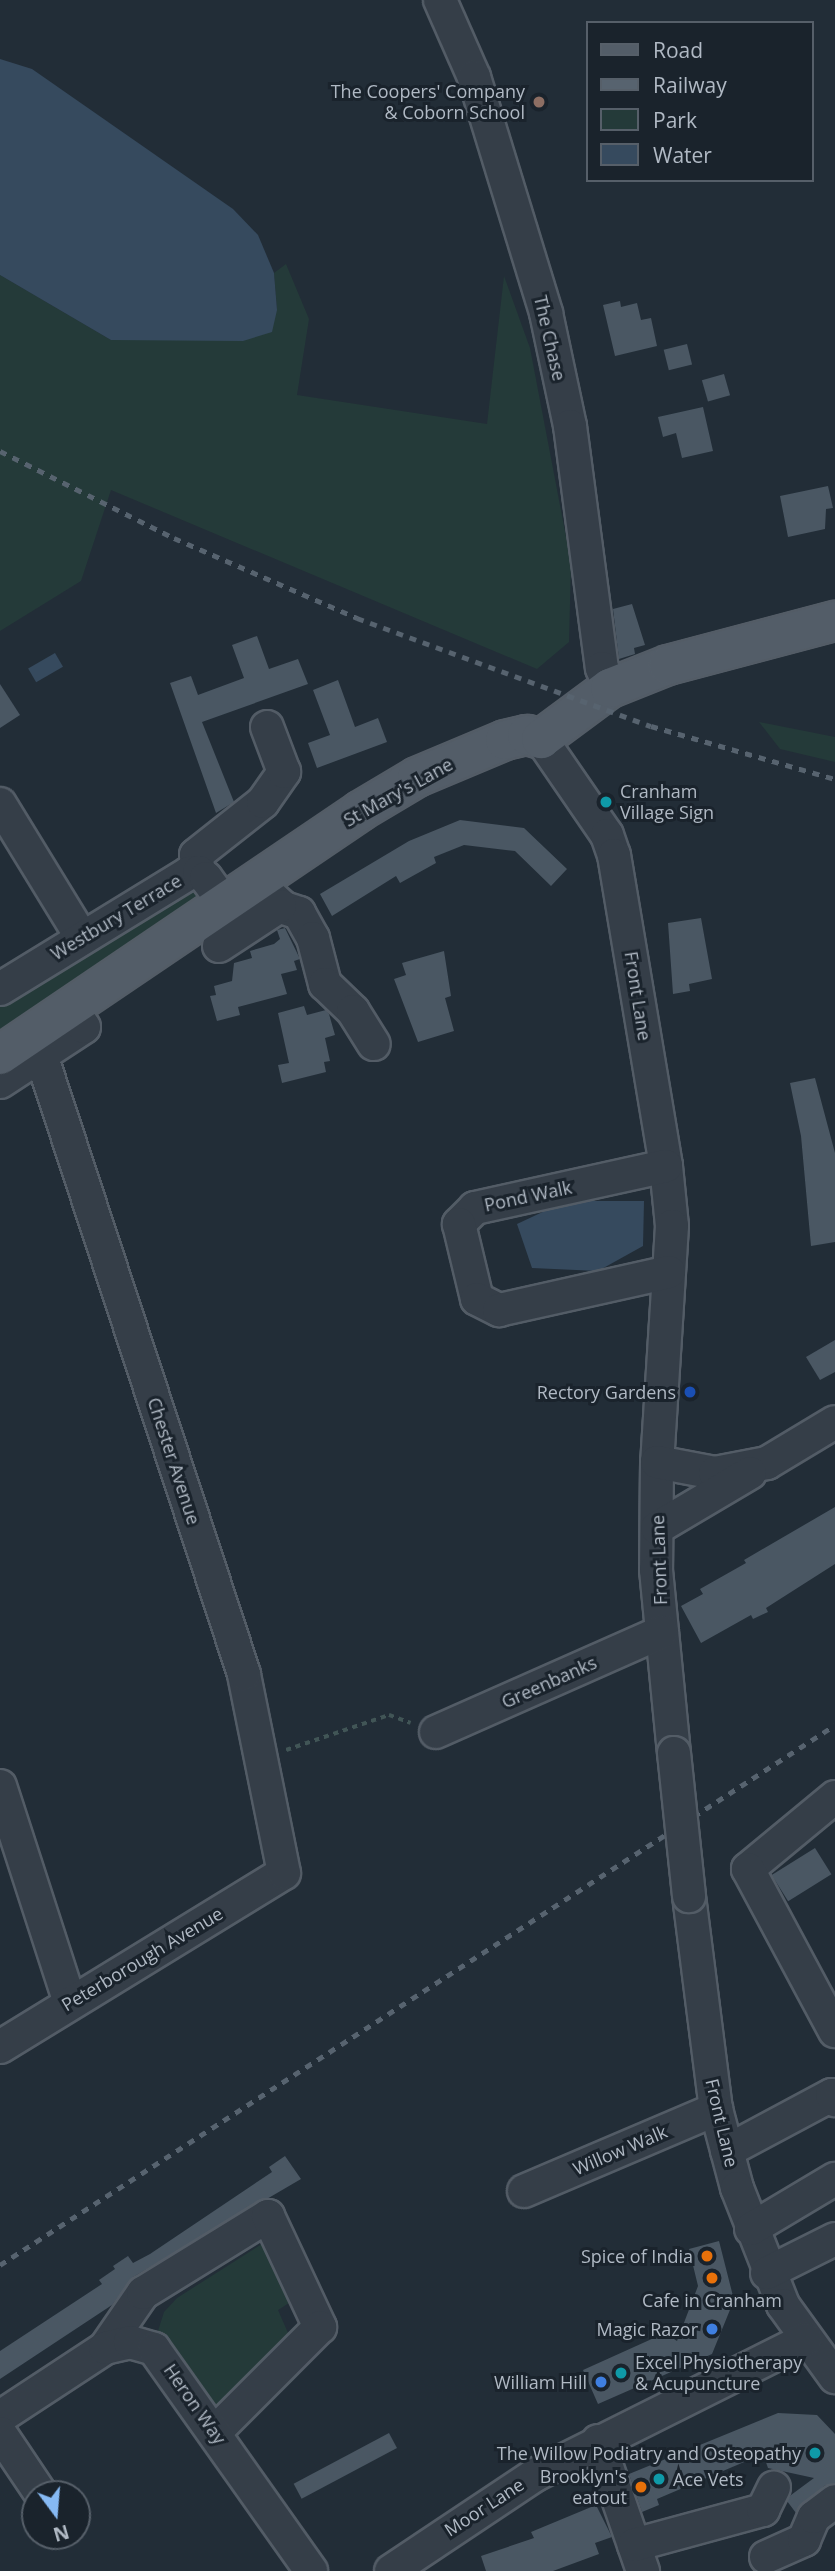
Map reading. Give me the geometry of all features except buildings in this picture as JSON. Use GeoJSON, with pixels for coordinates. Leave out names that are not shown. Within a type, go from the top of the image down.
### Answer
{"type":"FeatureCollection","features":[{"type":"Feature","properties":{"kind":"main road"},"geometry":{"type":"LineString","coordinates":[[541,739],[610,688],[668,665],[835,621]]}},
{"type":"Feature","properties":{"kind":"main road","name":"St Mary's Lane"},"geometry":{"type":"LineString","coordinates":[[0,1055],[254,897],[417,777],[505,740],[527,735],[541,739]]}},
{"type":"Feature","properties":{"kind":"street","name":"The Chase"},"geometry":{"type":"LineString","coordinates":[[440,0],[474,77],[546,313],[570,426],[603,668],[610,688]]}},
{"type":"Feature","properties":{"kind":"street"},"geometry":{"type":"LineString","coordinates":[[199,872],[196,855],[263,802],[284,772],[267,727]]}},
{"type":"Feature","properties":{"kind":"street","name":"Front Lane"},"geometry":{"type":"LineString","coordinates":[[541,739],[607,835],[614,855],[666,1166],[672,1226],[657,1462],[662,1632],[689,1896],[716,2109],[751,2229],[767,2273],[806,2339],[835,2377]]}},
{"type":"Feature","properties":{"kind":"street"},"geometry":{"type":"LineString","coordinates":[[0,804],[81,936]]}},
{"type":"Feature","properties":{"kind":"street","name":"Westbury Terrace"},"geometry":{"type":"LineString","coordinates":[[0,989],[81,936],[181,877],[199,872],[254,897],[299,913],[313,939],[325,984],[353,1011],[374,1044]]}},
{"type":"Feature","properties":{"kind":"street"},"geometry":{"type":"LineString","coordinates":[[219,946],[254,897]]}},
{"type":"Feature","properties":{"kind":"street"},"geometry":{"type":"LineString","coordinates":[[0,1082],[84,1027],[72,1010]]}},
{"type":"Feature","properties":{"kind":"street","name":"Chester Avenue"},"geometry":{"type":"LineString","coordinates":[[41,1055],[244,1674],[258,1759],[284,1873]]}},
{"type":"Feature","properties":{"kind":"street","name":"Pond Walk"},"geometry":{"type":"LineString","coordinates":[[666,1166],[475,1208],[459,1224],[477,1298],[499,1310],[669,1272]]}},
{"type":"Feature","properties":{"kind":"street"},"geometry":{"type":"LineString","coordinates":[[657,1528],[835,1422]]}},
{"type":"Feature","properties":{"kind":"street"},"geometry":{"type":"LineString","coordinates":[[657,1462],[715,1473],[767,1463]]}},
{"type":"Feature","properties":{"kind":"street","name":"Greenbanks"},"geometry":{"type":"LineString","coordinates":[[436,1732],[662,1632]]}},
{"type":"Feature","properties":{"kind":"street"},"geometry":{"type":"LineString","coordinates":[[0,1786],[70,2003]]}},
{"type":"Feature","properties":{"kind":"street"},"geometry":{"type":"LineString","coordinates":[[835,1797],[748,1870],[835,2031]]}},
{"type":"Feature","properties":{"kind":"street","name":"Peterborough Avenue"},"geometry":{"type":"LineString","coordinates":[[0,2047],[284,1873]]}},
{"type":"Feature","properties":{"kind":"street"},"geometry":{"type":"LineString","coordinates":[[727,2151],[832,2095],[835,2100]]}},
{"type":"Feature","properties":{"kind":"street","name":"Willow Walk"},"geometry":{"type":"LineString","coordinates":[[524,2191],[716,2109]]}},
{"type":"Feature","properties":{"kind":"street"},"geometry":{"type":"LineString","coordinates":[[751,2229],[835,2179]]}},
{"type":"Feature","properties":{"kind":"street"},"geometry":{"type":"LineString","coordinates":[[105,2348],[143,2293],[268,2216],[320,2327],[215,2432]]}},
{"type":"Feature","properties":{"kind":"street"},"geometry":{"type":"LineString","coordinates":[[767,2273],[835,2239]]}},
{"type":"Feature","properties":{"kind":"street","name":"Moor Lane"},"geometry":{"type":"LineString","coordinates":[[391,2571],[535,2475],[598,2441],[806,2339]]}},
{"type":"Feature","properties":{"kind":"street","name":"Heron Way"},"geometry":{"type":"LineString","coordinates":[[0,2417],[105,2348],[130,2342],[154,2349],[311,2571]]}},
{"type":"Feature","properties":{"kind":"street"},"geometry":{"type":"LineString","coordinates":[[0,2433],[32,2480]]}},
{"type":"Feature","properties":{"kind":"street"},"geometry":{"type":"LineString","coordinates":[[598,2441],[638,2558],[764,2510],[774,2487]]}},
{"type":"Feature","properties":{"kind":"street"},"geometry":{"type":"LineString","coordinates":[[766,2557],[804,2540],[817,2513],[835,2501]]}},
{"type":"Feature","properties":{"kind":"path"},"geometry":{"type":"LineString","coordinates":[[258,1759],[389,1715],[436,1732]]}},
{"type":"Feature","properties":{"kind":"green space"},"geometry":{"type":"Polygon","coordinates":[[[286,264],[309,319],[297,395],[487,424],[504,276],[530,348],[571,563],[569,642],[537,669],[111,490],[81,581],[0,631],[0,275],[111,340],[277,310],[274,273],[286,264]]]}},
{"type":"Feature","properties":{"kind":"green space"},"geometry":{"type":"Polygon","coordinates":[[[759,722],[835,737],[835,762],[780,749],[759,722]]]}},
{"type":"Feature","properties":{"kind":"green space"},"geometry":{"type":"Polygon","coordinates":[[[195,884],[205,898],[0,1045],[0,995],[195,884]]]}},
{"type":"Feature","properties":{"kind":"green space"},"geometry":{"type":"Polygon","coordinates":[[[268,2240],[297,2298],[278,2310],[292,2342],[218,2409],[176,2348],[157,2334],[164,2312],[177,2298],[268,2240]]]}},
{"type":"Feature","properties":{"kind":"water"},"geometry":{"type":"Polygon","coordinates":[[[0,59],[32,69],[233,209],[258,235],[274,273],[277,310],[272,332],[243,341],[111,340],[0,275],[0,59]]]}},
{"type":"Feature","properties":{"kind":"water"},"geometry":{"type":"Polygon","coordinates":[[[55,653],[63,667],[36,682],[28,668],[55,653]]]}},
{"type":"Feature","properties":{"kind":"water"},"geometry":{"type":"Polygon","coordinates":[[[566,1201],[644,1201],[643,1246],[598,1271],[532,1268],[517,1224],[566,1201]]]}},
{"type":"Feature","properties":{"kind":"railway"},"geometry":{"type":"LineString","coordinates":[[0,451],[174,538],[357,618],[651,726],[835,779]]}},
{"type":"Feature","properties":{"kind":"railway"},"geometry":{"type":"LineString","coordinates":[[0,2265],[835,1725]]}},
{"type":"Feature","properties":{"kind":"place","name":"The Coopers' Company & Coborn School"},"geometry":{"type":"Point","coordinates":[539,102]}},
{"type":"Feature","properties":{"kind":"place","name":"Cranham Village Sign"},"geometry":{"type":"Point","coordinates":[606,802]}},
{"type":"Feature","properties":{"kind":"place","name":"Rectory Gardens"},"geometry":{"type":"Point","coordinates":[690,1392]}},
{"type":"Feature","properties":{"kind":"place","name":"Spice of India"},"geometry":{"type":"Point","coordinates":[707,2256]}},
{"type":"Feature","properties":{"kind":"place","name":"Cafe in Cranham"},"geometry":{"type":"Point","coordinates":[712,2278]}},
{"type":"Feature","properties":{"kind":"place","name":"Magic Razor"},"geometry":{"type":"Point","coordinates":[712,2329]}},
{"type":"Feature","properties":{"kind":"place","name":"Excel Physiotherapy & Acupuncture"},"geometry":{"type":"Point","coordinates":[621,2373]}},
{"type":"Feature","properties":{"kind":"place","name":"William Hill"},"geometry":{"type":"Point","coordinates":[601,2382]}},
{"type":"Feature","properties":{"kind":"place","name":"The Willow Podiatry and Osteopathy"},"geometry":{"type":"Point","coordinates":[815,2453]}},
{"type":"Feature","properties":{"kind":"place","name":"Ace Vets"},"geometry":{"type":"Point","coordinates":[659,2479]}},
{"type":"Feature","properties":{"kind":"place","name":"Brooklyn's eatout"},"geometry":{"type":"Point","coordinates":[641,2487]}}]}
